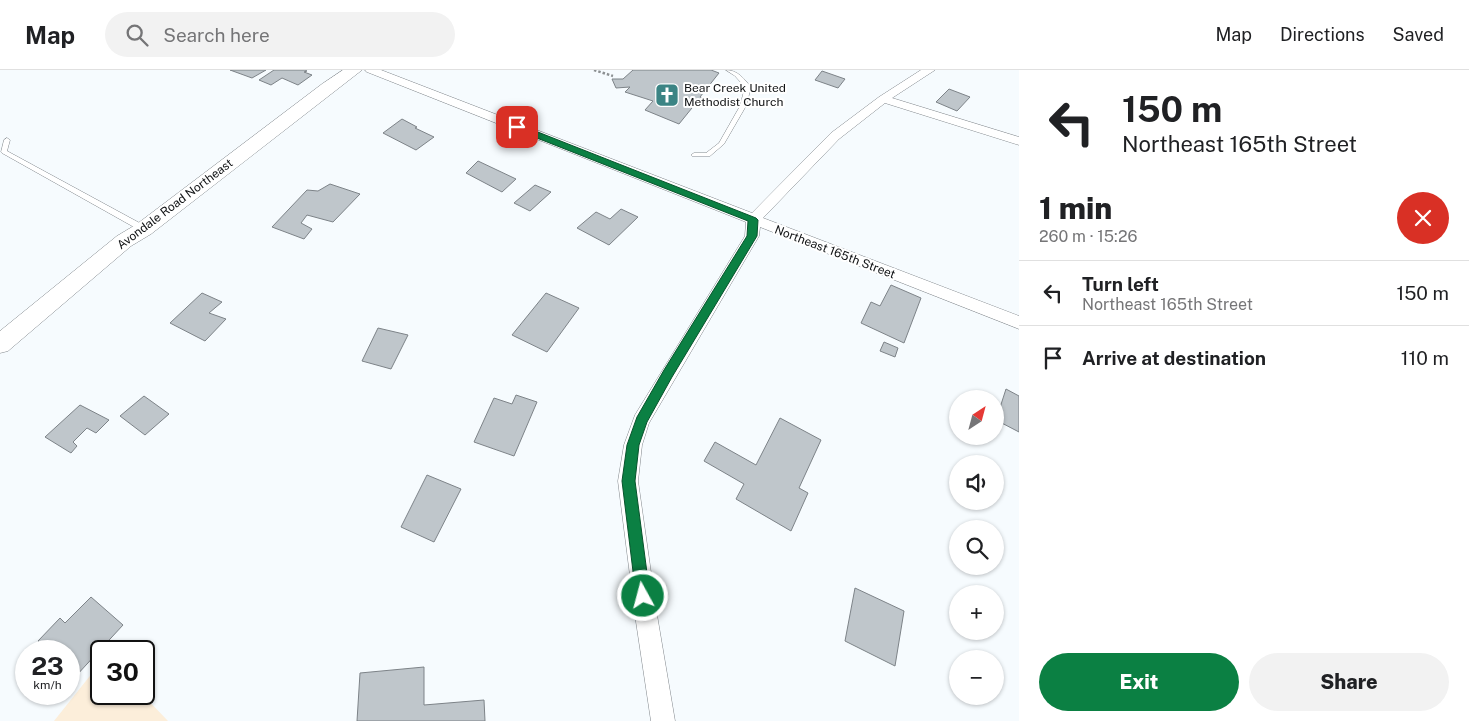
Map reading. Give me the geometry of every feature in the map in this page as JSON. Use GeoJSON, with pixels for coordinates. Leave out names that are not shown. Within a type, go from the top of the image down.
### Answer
{"type":"FeatureCollection","features":[{"type":"Feature","properties":{"kind":"main road","name":"Avondale Road Northeast"},"geometry":{"type":"LineString","coordinates":[[0,344],[124,241],[144,229],[328,87],[354,70]]}},
{"type":"Feature","properties":{"kind":"street","name":"Northeast 165th Street"},"geometry":{"type":"LineString","coordinates":[[372,70],[1019,323]]}},
{"type":"Feature","properties":{"kind":"street"},"geometry":{"type":"LineString","coordinates":[[663,721],[646,615],[628,481],[633,445],[642,421],[668,374],[752,236],[753,220],[835,136],[883,99],[929,70]]}},
{"type":"Feature","properties":{"kind":"street"},"geometry":{"type":"LineString","coordinates":[[883,99],[1019,142]]}},
{"type":"Feature","properties":{"kind":"lane"},"geometry":{"type":"LineString","coordinates":[[694,156],[708,156],[721,144],[743,106],[748,87],[737,74],[729,70]]}},
{"type":"Feature","properties":{"kind":"lane"},"geometry":{"type":"LineString","coordinates":[[7,140],[4,152],[144,229]]}},
{"type":"Feature","properties":{"kind":"path"},"geometry":{"type":"LineString","coordinates":[[594,70],[613,76]]}},
{"type":"Feature","properties":{"kind":"shaded area"},"geometry":{"type":"Polygon","coordinates":[[[90,676],[90,705],[153,705],[168,721],[54,721],[67,705],[80,705],[80,688],[90,676]]]}},
{"type":"Feature","properties":{"kind":"building"},"geometry":{"type":"Polygon","coordinates":[[[230,70],[266,70],[252,78],[230,70]]]}},
{"type":"Feature","properties":{"kind":"building"},"geometry":{"type":"Polygon","coordinates":[[[274,70],[305,70],[307,71],[304,72],[312,75],[298,85],[282,78],[271,85],[259,80],[274,70]]]}},
{"type":"Feature","properties":{"kind":"building","name":"Bear Creek United Methodist Church"},"geometry":{"type":"Polygon","coordinates":[[[633,70],[711,70],[719,73],[700,97],[707,99],[701,105],[696,103],[679,124],[645,110],[653,101],[625,92],[630,87],[616,88],[612,79],[623,79],[633,70]]]}},
{"type":"Feature","properties":{"kind":"building"},"geometry":{"type":"Polygon","coordinates":[[[822,71],[845,79],[838,88],[815,80],[822,71]]]}},
{"type":"Feature","properties":{"kind":"building"},"geometry":{"type":"Polygon","coordinates":[[[949,89],[970,97],[957,111],[936,102],[949,89]]]}},
{"type":"Feature","properties":{"kind":"building"},"geometry":{"type":"Polygon","coordinates":[[[402,119],[434,137],[416,150],[383,133],[402,119]]]}},
{"type":"Feature","properties":{"kind":"building"},"geometry":{"type":"Polygon","coordinates":[[[478,161],[516,179],[502,192],[466,173],[478,161]]]}},
{"type":"Feature","properties":{"kind":"building"},"geometry":{"type":"Polygon","coordinates":[[[330,184],[360,194],[333,222],[307,215],[301,223],[312,229],[304,239],[272,227],[307,190],[318,191],[330,184]]]}},
{"type":"Feature","properties":{"kind":"building"},"geometry":{"type":"Polygon","coordinates":[[[535,185],[551,192],[530,211],[514,203],[535,185]]]}},
{"type":"Feature","properties":{"kind":"building"},"geometry":{"type":"Polygon","coordinates":[[[621,209],[638,217],[609,245],[577,228],[596,212],[610,219],[621,209]]]}},
{"type":"Feature","properties":{"kind":"building"},"geometry":{"type":"Polygon","coordinates":[[[891,285],[921,298],[904,343],[861,323],[871,302],[880,306],[891,285]]]}},
{"type":"Feature","properties":{"kind":"building"},"geometry":{"type":"Polygon","coordinates":[[[202,293],[222,302],[209,313],[226,319],[205,341],[170,323],[202,293]]]}},
{"type":"Feature","properties":{"kind":"building"},"geometry":{"type":"Polygon","coordinates":[[[546,293],[579,308],[547,352],[512,335],[546,293]]]}},
{"type":"Feature","properties":{"kind":"building"},"geometry":{"type":"Polygon","coordinates":[[[378,328],[408,335],[391,369],[362,361],[378,328]]]}},
{"type":"Feature","properties":{"kind":"building"},"geometry":{"type":"Polygon","coordinates":[[[884,342],[898,348],[895,357],[880,351],[884,342]]]}},
{"type":"Feature","properties":{"kind":"building"},"geometry":{"type":"Polygon","coordinates":[[[1006,389],[1019,396],[1019,432],[1004,424],[1004,395],[1006,389]]]}},
{"type":"Feature","properties":{"kind":"building"},"geometry":{"type":"Polygon","coordinates":[[[516,395],[537,402],[514,456],[474,442],[494,398],[512,404],[516,395]]]}},
{"type":"Feature","properties":{"kind":"building"},"geometry":{"type":"Polygon","coordinates":[[[144,396],[169,414],[145,435],[120,416],[144,396]]]}},
{"type":"Feature","properties":{"kind":"building"},"geometry":{"type":"Polygon","coordinates":[[[80,405],[109,420],[96,433],[87,428],[73,442],[77,446],[71,453],[45,437],[80,405]]]}},
{"type":"Feature","properties":{"kind":"building"},"geometry":{"type":"Polygon","coordinates":[[[780,418],[821,440],[799,488],[808,493],[791,531],[736,499],[744,484],[704,461],[715,442],[756,465],[780,418]]]}},
{"type":"Feature","properties":{"kind":"building"},"geometry":{"type":"Polygon","coordinates":[[[427,475],[461,489],[434,542],[401,527],[427,475]]]}},
{"type":"Feature","properties":{"kind":"building"},"geometry":{"type":"Polygon","coordinates":[[[855,588],[904,611],[895,666],[845,641],[855,588]]]}},
{"type":"Feature","properties":{"kind":"building"},"geometry":{"type":"Polygon","coordinates":[[[91,597],[123,625],[109,640],[90,640],[90,661],[80,672],[80,640],[39,640],[60,618],[65,623],[91,597]]]}},
{"type":"Feature","properties":{"kind":"building"},"geometry":{"type":"Polygon","coordinates":[[[424,667],[424,705],[484,700],[485,721],[357,721],[360,673],[424,667]]]}},
{"type":"Feature","properties":{"kind":"place","name":"Bear Creek United Methodist Church"},"geometry":{"type":"Point","coordinates":[667,95]}},
{"type":"Feature","properties":{"kind":"route"},"geometry":{"type":"LineString","coordinates":[[517,127],[753,220],[752,236],[668,374],[642,421],[633,445],[628,481],[643,596]]}}]}
